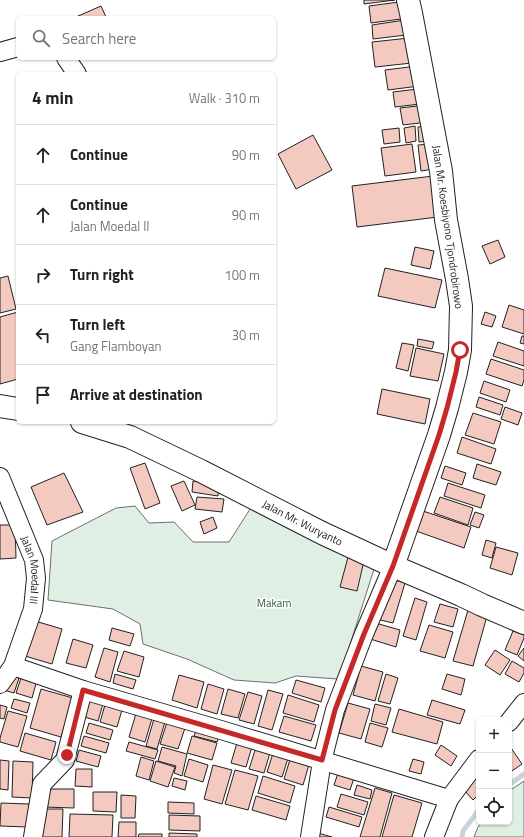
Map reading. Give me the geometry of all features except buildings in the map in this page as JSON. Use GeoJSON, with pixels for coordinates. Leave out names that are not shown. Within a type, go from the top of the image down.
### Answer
{"type":"FeatureCollection","features":[{"type":"Feature","properties":{"kind":"main road","name":"Jalan Mr. Koesbiyono Tjondrobirowo"},"geometry":{"type":"LineString","coordinates":[[393,566],[443,422],[460,350],[461,306],[446,220],[441,171],[408,0]]}},
{"type":"Feature","properties":{"kind":"main road"},"geometry":{"type":"LineString","coordinates":[[0,406],[16,409]]}},
{"type":"Feature","properties":{"kind":"main road","name":"Jalan Mr. Wuryanto"},"geometry":{"type":"LineString","coordinates":[[88,424],[130,437],[201,471],[322,533],[393,566],[524,623]]}},
{"type":"Feature","properties":{"kind":"street"},"geometry":{"type":"LineString","coordinates":[[0,52],[16,48]]}},
{"type":"Feature","properties":{"kind":"street"},"geometry":{"type":"LineString","coordinates":[[67,60],[76,72]]}},
{"type":"Feature","properties":{"kind":"street","name":"Jalan Moedal III"},"geometry":{"type":"LineString","coordinates":[[0,477],[34,560],[36,578],[33,609],[13,666],[0,684]]}},
{"type":"Feature","properties":{"kind":"street"},"geometry":{"type":"LineString","coordinates":[[310,837],[322,760],[335,710],[364,634],[393,566]]}},
{"type":"Feature","properties":{"kind":"street"},"geometry":{"type":"LineString","coordinates":[[13,666],[83,690],[322,760],[449,800]]}},
{"type":"Feature","properties":{"kind":"street"},"geometry":{"type":"LineString","coordinates":[[33,837],[42,784],[65,760],[83,690]]}},
{"type":"Feature","properties":{"kind":"street"},"geometry":{"type":"LineString","coordinates":[[512,718],[524,703]]}},
{"type":"Feature","properties":{"kind":"street"},"geometry":{"type":"LineString","coordinates":[[434,837],[449,800],[476,763]]}},
{"type":"Feature","properties":{"kind":"green space","name":"Makam"},"geometry":{"type":"Polygon","coordinates":[[[135,506],[149,523],[174,522],[193,542],[229,542],[252,506],[375,566],[338,679],[296,676],[275,683],[234,680],[187,659],[143,644],[140,624],[113,609],[48,600],[52,541],[116,508],[135,506]]]}},
{"type":"Feature","properties":{"kind":"green space"},"geometry":{"type":"Polygon","coordinates":[[[524,781],[524,837],[474,837],[480,825],[512,825],[512,789],[524,781]]]}},
{"type":"Feature","properties":{"kind":"waterway"},"geometry":{"type":"LineString","coordinates":[[512,783],[524,774]]}},
{"type":"Feature","properties":{"kind":"waterway"},"geometry":{"type":"LineString","coordinates":[[462,837],[463,831],[476,814]]}},
{"type":"Feature","properties":{"kind":"route"},"geometry":{"type":"LineString","coordinates":[[67,755],[83,690],[322,760],[335,710],[364,634],[393,566],[439,435],[456,372],[460,350]]}}]}
